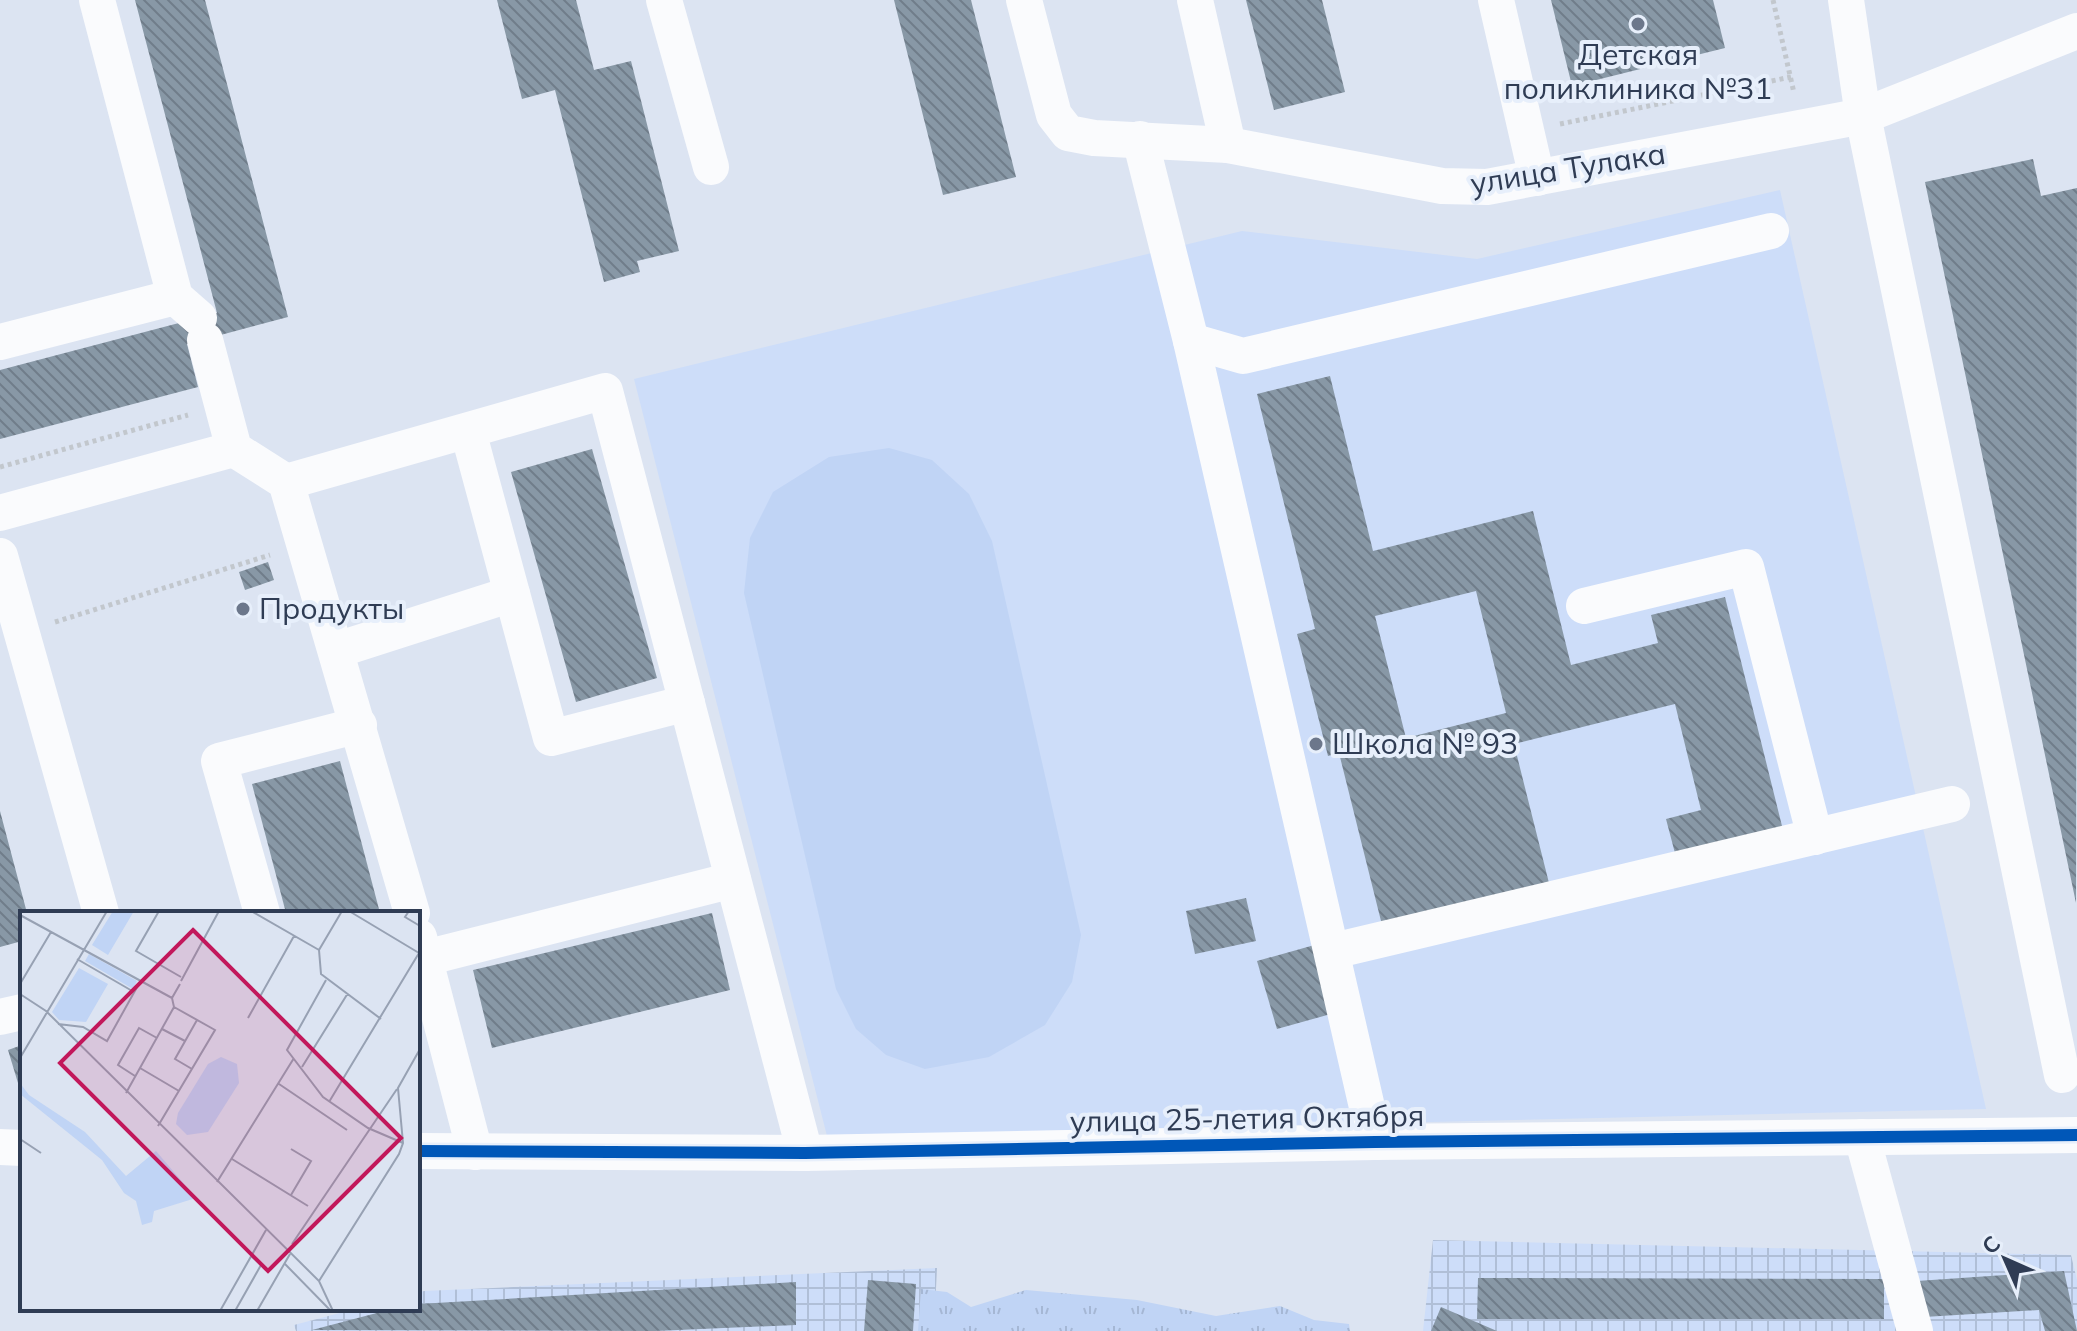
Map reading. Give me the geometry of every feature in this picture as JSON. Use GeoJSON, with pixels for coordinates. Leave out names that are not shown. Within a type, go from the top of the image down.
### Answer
{"type":"FeatureCollection","features":[{"type":"Feature","properties":{"kind":"street"},"geometry":{"type":"LineString","coordinates":[[97,0],[234,449],[286,482],[411,911]]}},
{"type":"Feature","properties":{"kind":"street"},"geometry":{"type":"LineString","coordinates":[[664,0],[711,167]]}},
{"type":"Feature","properties":{"kind":"street","name":"улица Тулака"},"geometry":{"type":"LineString","coordinates":[[1024,0],[1054,115],[1068,133],[1094,138],[1228,145],[1442,186],[1487,187],[1802,130],[1863,116],[2077,31]]}},
{"type":"Feature","properties":{"kind":"street"},"geometry":{"type":"LineString","coordinates":[[1195,0],[1228,145]]}},
{"type":"Feature","properties":{"kind":"street"},"geometry":{"type":"LineString","coordinates":[[1496,0],[1537,178]]}},
{"type":"Feature","properties":{"kind":"street"},"geometry":{"type":"LineString","coordinates":[[1846,0],[1863,116],[2062,1075]]}},
{"type":"Feature","properties":{"kind":"street"},"geometry":{"type":"LineString","coordinates":[[1140,139],[1191,341],[1375,1142]]}},
{"type":"Feature","properties":{"kind":"street"},"geometry":{"type":"LineString","coordinates":[[1191,341],[1243,356],[1771,231]]}},
{"type":"Feature","properties":{"kind":"street"},"geometry":{"type":"LineString","coordinates":[[0,342],[193,318]]}},
{"type":"Feature","properties":{"kind":"street"},"geometry":{"type":"LineString","coordinates":[[286,482],[605,391],[805,1153]]}},
{"type":"Feature","properties":{"kind":"street"},"geometry":{"type":"LineString","coordinates":[[468,431],[551,738],[687,703]]}},
{"type":"Feature","properties":{"kind":"street"},"geometry":{"type":"LineString","coordinates":[[0,513],[234,449]]}},
{"type":"Feature","properties":{"kind":"street"},"geometry":{"type":"LineString","coordinates":[[0,556],[12,619],[100,911]]}},
{"type":"Feature","properties":{"kind":"street"},"geometry":{"type":"LineString","coordinates":[[1584,606],[1746,567],[1815,837]]}},
{"type":"Feature","properties":{"kind":"street"},"geometry":{"type":"LineString","coordinates":[[337,650],[512,594]]}},
{"type":"Feature","properties":{"kind":"street"},"geometry":{"type":"LineString","coordinates":[[261,911],[219,761],[359,725]]}},
{"type":"Feature","properties":{"kind":"street"},"geometry":{"type":"LineString","coordinates":[[1333,951],[1952,804]]}},
{"type":"Feature","properties":{"kind":"street"},"geometry":{"type":"LineString","coordinates":[[475,1152],[428,1018],[421,946],[733,880]]}},
{"type":"Feature","properties":{"kind":"street"},"geometry":{"type":"LineString","coordinates":[[0,1017],[20,1012]]}},
{"type":"Feature","properties":{"kind":"street","name":"улица 25-летия Октября"},"geometry":{"type":"LineString","coordinates":[[420,1151],[805,1153],[1375,1142],[2077,1135]]}},
{"type":"Feature","properties":{"kind":"street"},"geometry":{"type":"LineString","coordinates":[[1862,1137],[1915,1331]]}},
{"type":"Feature","properties":{"kind":"street"},"geometry":{"type":"LineString","coordinates":[[0,1147],[20,1148]]}},
{"type":"Feature","properties":{"kind":"path"},"geometry":{"type":"LineString","coordinates":[[1773,0],[1802,130]]}},
{"type":"Feature","properties":{"kind":"path"},"geometry":{"type":"LineString","coordinates":[[1526,131],[1791,77]]}},
{"type":"Feature","properties":{"kind":"path"},"geometry":{"type":"LineString","coordinates":[[0,467],[222,405]]}},
{"type":"Feature","properties":{"kind":"path"},"geometry":{"type":"LineString","coordinates":[[12,619],[305,544]]}},
{"type":"Feature","properties":{"kind":"shaded area","name":"Школа № 93"},"geometry":{"type":"Polygon","coordinates":[[[1780,190],[1986,1109],[827,1136],[634,379],[1242,231],[1477,259],[1780,190]]]}},
{"type":"Feature","properties":{"kind":"shaded area"},"geometry":{"type":"Polygon","coordinates":[[[1433,1240],[2071,1255],[2077,1280],[2077,1331],[1423,1331],[1433,1240]]]}},
{"type":"Feature","properties":{"kind":"shaded area"},"geometry":{"type":"Polygon","coordinates":[[[937,1268],[934,1331],[296,1331],[294,1325],[347,1311],[420,1311],[420,1292],[937,1268]]]}},
{"type":"Feature","properties":{"kind":"green space"},"geometry":{"type":"Polygon","coordinates":[[[889,448],[932,460],[969,494],[992,541],[1081,935],[1072,982],[1045,1025],[989,1057],[925,1069],[886,1055],[856,1029],[836,989],[744,593],[750,538],[773,492],[829,457],[889,448]]]}},
{"type":"Feature","properties":{"kind":"green space"},"geometry":{"type":"Polygon","coordinates":[[[921,1289],[947,1292],[971,1307],[1026,1290],[1137,1300],[1216,1316],[1280,1306],[1314,1320],[1349,1324],[1350,1331],[918,1331],[921,1289]]]}},
{"type":"Feature","properties":{"kind":"building"},"geometry":{"type":"Polygon","coordinates":[[[135,0],[205,0],[288,317],[187,344],[198,387],[0,439],[0,370],[217,313],[135,0]]]}},
{"type":"Feature","properties":{"kind":"building"},"geometry":{"type":"Polygon","coordinates":[[[497,0],[576,0],[594,70],[631,61],[679,251],[637,261],[640,272],[604,282],[555,90],[522,99],[497,0]]]}},
{"type":"Feature","properties":{"kind":"building"},"geometry":{"type":"Polygon","coordinates":[[[894,0],[971,0],[1016,177],[943,195],[894,0]]]}},
{"type":"Feature","properties":{"kind":"building"},"geometry":{"type":"Polygon","coordinates":[[[1246,0],[1322,0],[1345,92],[1274,110],[1246,0]]]}},
{"type":"Feature","properties":{"kind":"building","name":"Детская поликлиника №31"},"geometry":{"type":"Polygon","coordinates":[[[1551,0],[1713,0],[1725,48],[1572,86],[1551,0]]]}},
{"type":"Feature","properties":{"kind":"building"},"geometry":{"type":"Polygon","coordinates":[[[2033,159],[2041,196],[2077,188],[2076,903],[1925,182],[2033,159]]]}},
{"type":"Feature","properties":{"kind":"building","name":"Школа № 93"},"geometry":{"type":"Polygon","coordinates":[[[1330,376],[1373,551],[1533,511],[1571,665],[1658,643],[1651,615],[1725,597],[1783,830],[1676,857],[1666,819],[1701,810],[1675,704],[1514,744],[1551,891],[1384,933],[1339,753],[1328,756],[1297,634],[1315,629],[1257,394],[1330,376]],[[1476,591],[1375,616],[1406,738],[1506,713],[1476,591]]]}},
{"type":"Feature","properties":{"kind":"building"},"geometry":{"type":"Polygon","coordinates":[[[592,449],[657,678],[576,702],[511,472],[592,449]]]}},
{"type":"Feature","properties":{"kind":"building"},"geometry":{"type":"Polygon","coordinates":[[[268,562],[274,580],[245,590],[239,572],[268,562]]]}},
{"type":"Feature","properties":{"kind":"building"},"geometry":{"type":"Polygon","coordinates":[[[340,761],[379,911],[285,911],[252,784],[340,761]]]}},
{"type":"Feature","properties":{"kind":"building"},"geometry":{"type":"Polygon","coordinates":[[[0,811],[26,911],[20,911],[20,942],[0,947],[0,811]]]}},
{"type":"Feature","properties":{"kind":"building"},"geometry":{"type":"Polygon","coordinates":[[[1246,898],[1256,941],[1195,954],[1186,911],[1246,898]]]}},
{"type":"Feature","properties":{"kind":"building"},"geometry":{"type":"Polygon","coordinates":[[[712,913],[730,990],[492,1048],[473,970],[712,913]]]}},
{"type":"Feature","properties":{"kind":"building"},"geometry":{"type":"Polygon","coordinates":[[[1318,944],[1338,1012],[1277,1029],[1257,961],[1318,944]]]}},
{"type":"Feature","properties":{"kind":"building"},"geometry":{"type":"Polygon","coordinates":[[[20,1046],[20,1090],[8,1050],[20,1046]]]}},
{"type":"Feature","properties":{"kind":"building"},"geometry":{"type":"Polygon","coordinates":[[[2064,1271],[2077,1331],[2045,1331],[2039,1310],[1924,1317],[1917,1281],[2064,1271]]]}},
{"type":"Feature","properties":{"kind":"building"},"geometry":{"type":"Polygon","coordinates":[[[1478,1278],[1884,1279],[1884,1319],[1477,1319],[1478,1278]]]}},
{"type":"Feature","properties":{"kind":"building"},"geometry":{"type":"Polygon","coordinates":[[[868,1280],[916,1284],[913,1331],[864,1331],[868,1280]]]}},
{"type":"Feature","properties":{"kind":"building"},"geometry":{"type":"Polygon","coordinates":[[[796,1282],[796,1325],[655,1331],[312,1330],[384,1311],[420,1311],[420,1304],[796,1282]]]}},
{"type":"Feature","properties":{"kind":"building"},"geometry":{"type":"Polygon","coordinates":[[[1441,1307],[1497,1331],[1431,1331],[1441,1307]]]}},
{"type":"Feature","properties":{"kind":"cycle path"},"geometry":{"type":"LineString","coordinates":[[420,1151],[805,1153],[1375,1142],[2077,1135]]}},
{"type":"Feature","properties":{"kind":"place","name":"Детская поликлиника №31"},"geometry":{"type":"Point","coordinates":[1638,24]}},
{"type":"Feature","properties":{"kind":"place","name":"Продукты"},"geometry":{"type":"Point","coordinates":[243,609]}},
{"type":"Feature","properties":{"kind":"place","name":"Школа № 93"},"geometry":{"type":"Point","coordinates":[1316,744]}}]}
